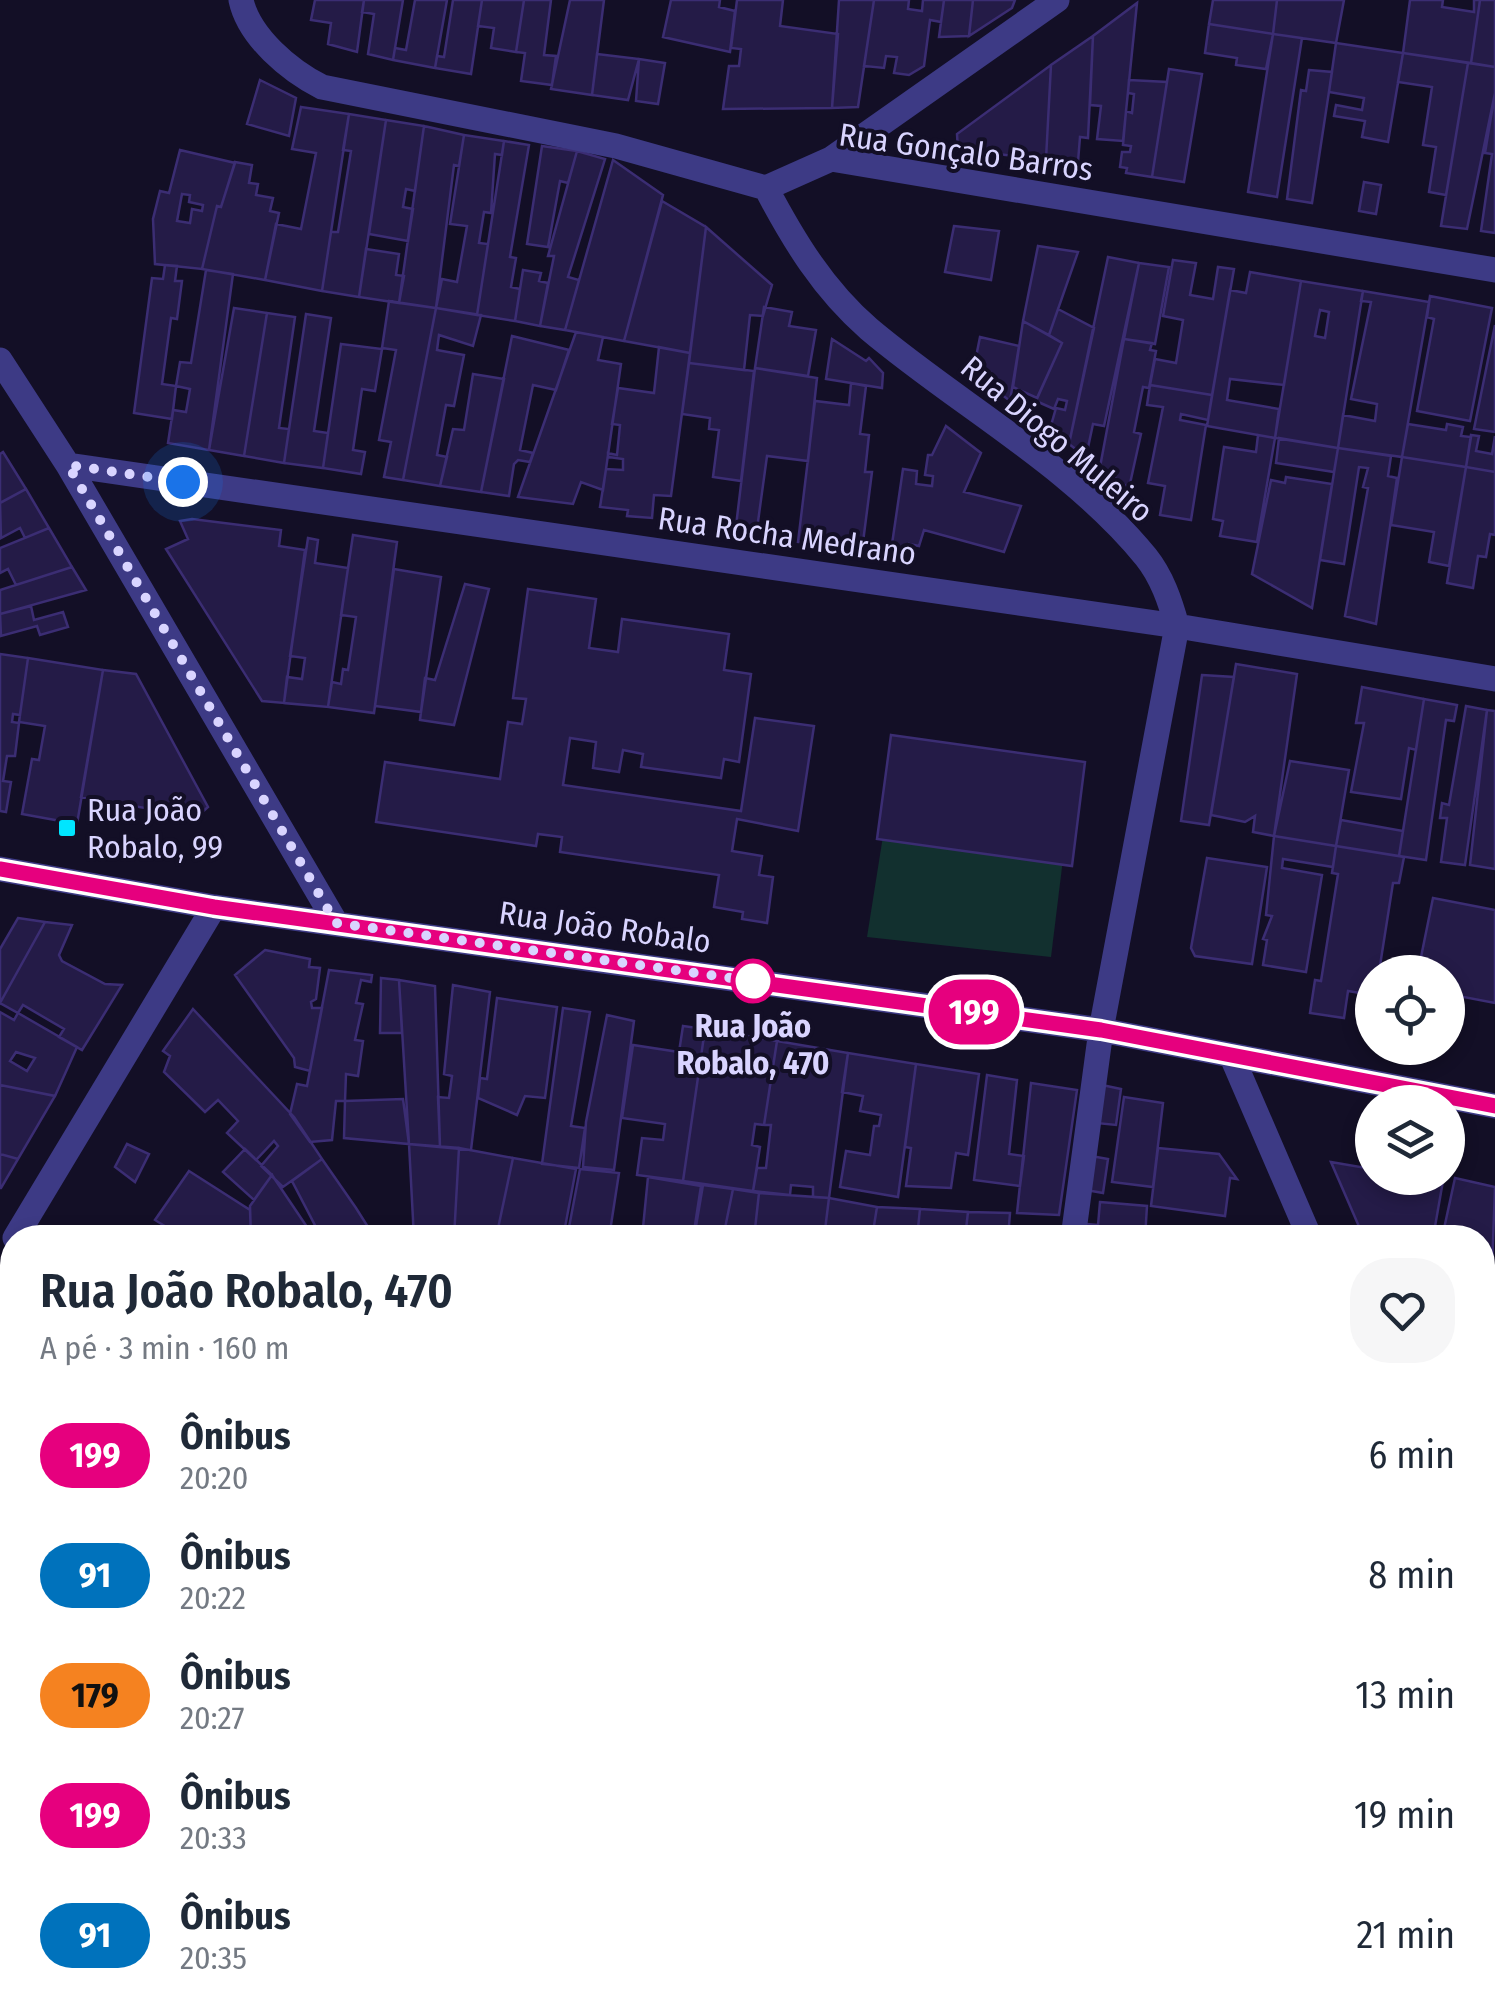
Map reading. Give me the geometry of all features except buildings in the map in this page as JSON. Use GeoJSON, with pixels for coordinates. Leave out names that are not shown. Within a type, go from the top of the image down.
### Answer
{"type":"FeatureCollection","features":[{"type":"Feature","properties":{"kind":"street"},"geometry":{"type":"LineString","coordinates":[[241,0],[262,39],[290,66],[322,86],[616,146],[766,188]]}},
{"type":"Feature","properties":{"kind":"street"},"geometry":{"type":"LineString","coordinates":[[831,159],[1057,0]]}},
{"type":"Feature","properties":{"kind":"street","name":"Rua Gonçalo Barros"},"geometry":{"type":"LineString","coordinates":[[766,188],[831,159],[1495,270]]}},
{"type":"Feature","properties":{"kind":"street","name":"Rua Diogo Muleiro"},"geometry":{"type":"LineString","coordinates":[[766,188],[796,245],[822,282],[868,328],[1038,457],[1148,558],[1167,591],[1177,626]]}},
{"type":"Feature","properties":{"kind":"street"},"geometry":{"type":"LineString","coordinates":[[0,360],[68,465],[336,923]]}},
{"type":"Feature","properties":{"kind":"street","name":"Rua Rocha Medrano"},"geometry":{"type":"LineString","coordinates":[[68,465],[1177,626],[1495,679]]}},
{"type":"Feature","properties":{"kind":"street"},"geometry":{"type":"LineString","coordinates":[[1074,1225],[1092,1120],[1101,1030],[1177,626]]}},
{"type":"Feature","properties":{"kind":"street","name":"Rua João Robalo"},"geometry":{"type":"LineString","coordinates":[[0,869],[214,907],[1101,1030],[1495,1106]]}},
{"type":"Feature","properties":{"kind":"street"},"geometry":{"type":"LineString","coordinates":[[23,1225],[214,907]]}},
{"type":"Feature","properties":{"kind":"street"},"geometry":{"type":"LineString","coordinates":[[1232,1056],[1304,1225]]}},
{"type":"Feature","properties":{"kind":"green space"},"geometry":{"type":"Polygon","coordinates":[[[883,836],[1063,859],[1051,957],[867,937],[883,836]]]}},
{"type":"Feature","properties":{"kind":"bus line","name":"199"},"geometry":{"type":"LineString","coordinates":[[0,869],[214,907],[1101,1030],[1495,1106]]}},
{"type":"Feature","properties":{"kind":"place","name":"Rua João Robalo, 99"},"geometry":{"type":"Point","coordinates":[67,828]}},
{"type":"Feature","properties":{"kind":"place","name":"Rua João Robalo, 470"},"geometry":{"type":"Point","coordinates":[753,981]}},
{"type":"Feature","properties":{"kind":"route"},"geometry":{"type":"LineString","coordinates":[[183,482],[68,465],[336,923],[753,981]]}}]}
